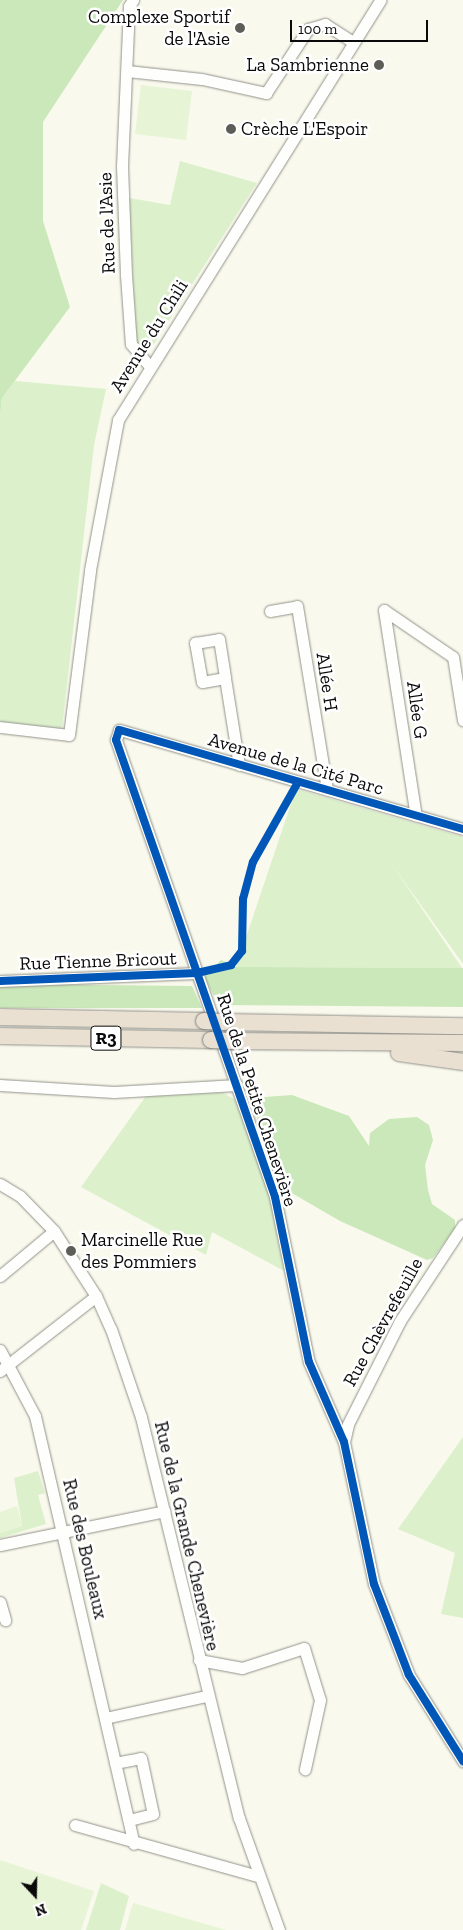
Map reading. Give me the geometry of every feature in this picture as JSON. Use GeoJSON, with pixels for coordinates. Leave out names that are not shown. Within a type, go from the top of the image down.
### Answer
{"type":"FeatureCollection","features":[{"type":"Feature","properties":{"kind":"highway"},"geometry":{"type":"LineString","coordinates":[[415,1026],[463,1015]]}},
{"type":"Feature","properties":{"kind":"highway","name":"R3"},"geometry":{"type":"LineString","coordinates":[[0,1017],[463,1026]]}},
{"type":"Feature","properties":{"kind":"highway","name":"R3"},"geometry":{"type":"LineString","coordinates":[[0,1036],[231,1041],[463,1043]]}},
{"type":"Feature","properties":{"kind":"highway"},"geometry":{"type":"LineString","coordinates":[[366,1043],[389,1052],[463,1062]]}},
{"type":"Feature","properties":{"kind":"street","name":"Rue de l'Asie"},"geometry":{"type":"LineString","coordinates":[[132,0],[128,6],[122,166],[131,344],[150,367]]}},
{"type":"Feature","properties":{"kind":"street","name":"Avenue du Chili"},"geometry":{"type":"LineString","coordinates":[[0,727],[68,735],[71,704],[118,420],[380,0]]}},
{"type":"Feature","properties":{"kind":"street"},"geometry":{"type":"LineString","coordinates":[[127,71],[202,79],[266,93],[308,29],[325,24],[353,42]]}},
{"type":"Feature","properties":{"kind":"street","name":"Allée H"},"geometry":{"type":"LineString","coordinates":[[270,610],[298,606],[327,790]]}},
{"type":"Feature","properties":{"kind":"street","name":"Allée G"},"geometry":{"type":"LineString","coordinates":[[416,816],[384,610],[453,657],[463,720]]}},
{"type":"Feature","properties":{"kind":"street"},"geometry":{"type":"LineString","coordinates":[[225,678],[239,765]]}},
{"type":"Feature","properties":{"kind":"street","name":"Avenue de la Cité Parc"},"geometry":{"type":"LineString","coordinates":[[119,730],[463,829]]}},
{"type":"Feature","properties":{"kind":"street","name":"Rue de la Petite Chenevière"},"geometry":{"type":"LineString","coordinates":[[119,730],[118,748],[275,1197],[309,1362],[344,1442],[374,1584],[409,1675],[463,1761]]}},
{"type":"Feature","properties":{"kind":"street","name":"Rue Tienne Bricout"},"geometry":{"type":"LineString","coordinates":[[0,981],[197,973]]}},
{"type":"Feature","properties":{"kind":"street"},"geometry":{"type":"LineString","coordinates":[[0,1085],[114,1092],[237,1085]]}},
{"type":"Feature","properties":{"kind":"street","name":"Rue de la Grande Chenevière"},"geometry":{"type":"LineString","coordinates":[[0,1184],[20,1196],[54,1231],[96,1296],[141,1417],[165,1512],[206,1696],[258,1876],[279,1930]]}},
{"type":"Feature","properties":{"kind":"street","name":"Rue Chèvrefeuille"},"geometry":{"type":"LineString","coordinates":[[344,1442],[348,1424],[400,1321],[463,1225]]}},
{"type":"Feature","properties":{"kind":"street"},"geometry":{"type":"LineString","coordinates":[[0,1276],[54,1231]]}},
{"type":"Feature","properties":{"kind":"street"},"geometry":{"type":"LineString","coordinates":[[5,1367],[96,1296]]}},
{"type":"Feature","properties":{"kind":"street","name":"Rue des Bouleaux"},"geometry":{"type":"LineString","coordinates":[[0,1350],[5,1367],[35,1416],[134,1844]]}},
{"type":"Feature","properties":{"kind":"street"},"geometry":{"type":"LineString","coordinates":[[0,1545],[165,1512]]}},
{"type":"Feature","properties":{"kind":"street"},"geometry":{"type":"LineString","coordinates":[[0,1602],[5,1620]]}},
{"type":"Feature","properties":{"kind":"street"},"geometry":{"type":"LineString","coordinates":[[199,1660],[242,1668],[304,1648],[320,1700],[305,1769]]}},
{"type":"Feature","properties":{"kind":"street"},"geometry":{"type":"LineString","coordinates":[[105,1718],[206,1696]]}},
{"type":"Feature","properties":{"kind":"street"},"geometry":{"type":"LineString","coordinates":[[115,1763],[140,1758],[153,1814],[128,1820]]}},
{"type":"Feature","properties":{"kind":"street"},"geometry":{"type":"LineString","coordinates":[[75,1825],[134,1844],[258,1876]]}},
{"type":"Feature","properties":{"kind":"green space"},"geometry":{"type":"Polygon","coordinates":[[[0,0],[123,0],[43,122],[43,221],[70,307],[2,398],[0,416],[0,0]]]}},
{"type":"Feature","properties":{"kind":"green space"},"geometry":{"type":"Polygon","coordinates":[[[141,85],[192,91],[186,140],[135,134],[141,85]]]}},
{"type":"Feature","properties":{"kind":"green space"},"geometry":{"type":"Polygon","coordinates":[[[180,161],[257,183],[154,344],[144,352],[136,341],[129,198],[170,205],[180,161]]]}},
{"type":"Feature","properties":{"kind":"green space"},"geometry":{"type":"Polygon","coordinates":[[[15,381],[106,389],[94,445],[62,729],[0,722],[0,416],[2,398],[15,381]]]}},
{"type":"Feature","properties":{"kind":"green space"},"geometry":{"type":"Polygon","coordinates":[[[296,789],[463,837],[463,964],[391,863],[462,968],[236,967],[296,789]]]}},
{"type":"Feature","properties":{"kind":"green space"},"geometry":{"type":"Polygon","coordinates":[[[221,960],[236,967],[463,968],[463,1007],[219,1005],[204,977],[221,960]]]}},
{"type":"Feature","properties":{"kind":"green space"},"geometry":{"type":"Polygon","coordinates":[[[0,984],[192,986],[202,1008],[0,1008],[0,984]]]}},
{"type":"Feature","properties":{"kind":"green space"},"geometry":{"type":"Polygon","coordinates":[[[222,1092],[237,1101],[267,1185],[284,1271],[212,1232],[206,1255],[81,1187],[146,1096],[222,1092]]]}},
{"type":"Feature","properties":{"kind":"green space"},"geometry":{"type":"Polygon","coordinates":[[[292,1095],[349,1116],[369,1146],[370,1133],[389,1119],[417,1117],[429,1125],[433,1140],[425,1165],[428,1190],[432,1204],[455,1220],[455,1228],[433,1258],[427,1260],[340,1221],[278,1185],[251,1098],[292,1095]]]}},
{"type":"Feature","properties":{"kind":"green space"},"geometry":{"type":"Polygon","coordinates":[[[463,1437],[463,1618],[441,1614],[455,1553],[398,1529],[463,1437]]]}},
{"type":"Feature","properties":{"kind":"green space"},"geometry":{"type":"Polygon","coordinates":[[[38,1471],[45,1493],[38,1495],[46,1524],[0,1538],[0,1533],[22,1526],[14,1478],[38,1471]]]}},
{"type":"Feature","properties":{"kind":"green space"},"geometry":{"type":"Polygon","coordinates":[[[17,1506],[22,1526],[0,1533],[0,1512],[17,1506]]]}},
{"type":"Feature","properties":{"kind":"green space"},"geometry":{"type":"Polygon","coordinates":[[[0,1860],[94,1891],[81,1930],[0,1930],[0,1860]]]}},
{"type":"Feature","properties":{"kind":"green space"},"geometry":{"type":"Polygon","coordinates":[[[101,1883],[129,1896],[120,1930],[86,1930],[101,1883]]]}},
{"type":"Feature","properties":{"kind":"green space"},"geometry":{"type":"Polygon","coordinates":[[[133,1903],[226,1930],[125,1930],[133,1903]]]}},
{"type":"Feature","properties":{"kind":"cycle path"},"geometry":{"type":"LineString","coordinates":[[463,829],[119,730],[116,740],[275,1197],[309,1362],[344,1442],[374,1584],[409,1675],[463,1761]]}},
{"type":"Feature","properties":{"kind":"cycle path"},"geometry":{"type":"LineString","coordinates":[[0,981],[197,973],[231,965],[242,951],[243,899],[253,862],[298,782]]}},
{"type":"Feature","properties":{"kind":"place","name":"Complexe Sportif de l'Asie"},"geometry":{"type":"Point","coordinates":[240,28]}},
{"type":"Feature","properties":{"kind":"place","name":"La Sambrienne"},"geometry":{"type":"Point","coordinates":[379,65]}},
{"type":"Feature","properties":{"kind":"place","name":"Crèche L'Espoir"},"geometry":{"type":"Point","coordinates":[231,129]}},
{"type":"Feature","properties":{"kind":"place","name":"Marcinelle Rue des Pommiers"},"geometry":{"type":"Point","coordinates":[71,1251]}}]}
